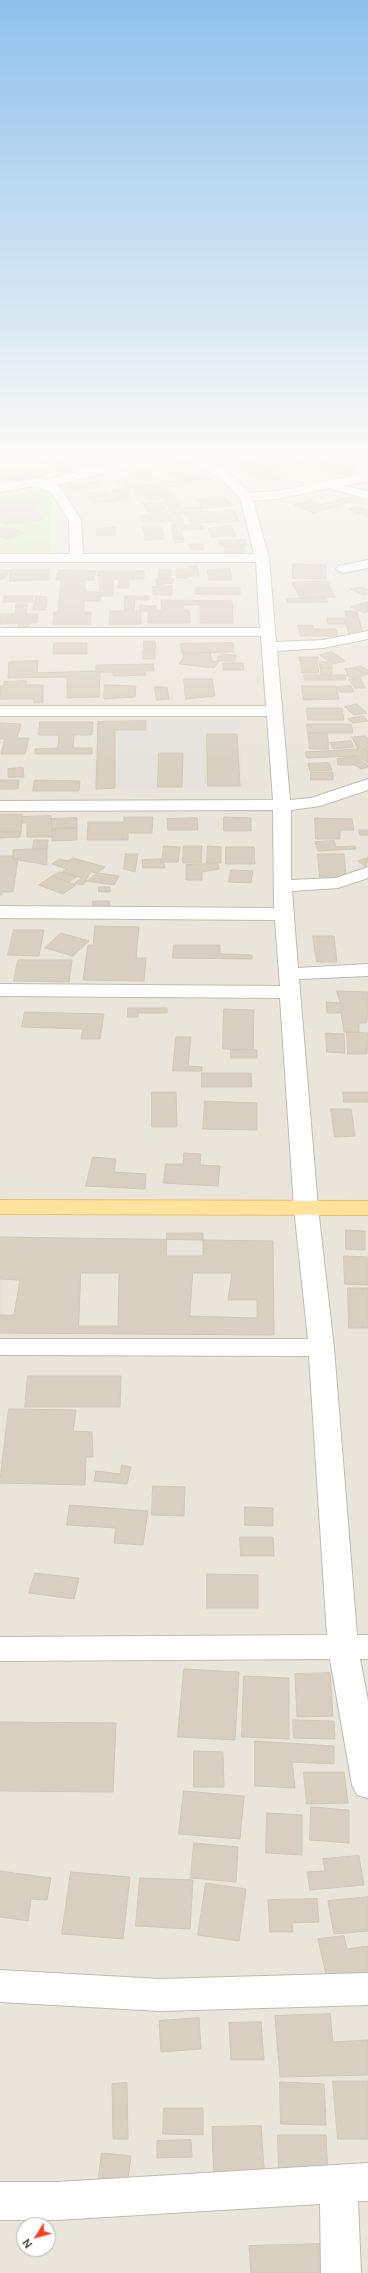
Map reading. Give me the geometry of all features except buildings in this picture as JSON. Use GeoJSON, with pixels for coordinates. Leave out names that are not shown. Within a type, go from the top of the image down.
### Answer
{"type":"FeatureCollection","features":[{"type":"Feature","properties":{"kind":"main road"},"geometry":{"type":"LineString","coordinates":[[0,1207],[368,1208]]}},
{"type":"Feature","properties":{"kind":"street"},"geometry":{"type":"LineString","coordinates":[[262,558],[273,711],[282,805],[282,886],[306,1208],[356,1647],[368,1785]]}},
{"type":"Feature","properties":{"kind":"street"},"geometry":{"type":"LineString","coordinates":[[343,569],[368,564]]}},
{"type":"Feature","properties":{"kind":"street"},"geometry":{"type":"LineString","coordinates":[[0,632],[269,640],[323,644],[368,635]]}},
{"type":"Feature","properties":{"kind":"street"},"geometry":{"type":"LineString","coordinates":[[0,711],[273,711]]}},
{"type":"Feature","properties":{"kind":"street"},"geometry":{"type":"LineString","coordinates":[[0,806],[282,805],[314,802],[368,784]]}},
{"type":"Feature","properties":{"kind":"street"},"geometry":{"type":"LineString","coordinates":[[282,886],[338,883],[368,872]]}},
{"type":"Feature","properties":{"kind":"street"},"geometry":{"type":"LineString","coordinates":[[0,912],[284,914]]}},
{"type":"Feature","properties":{"kind":"street"},"geometry":{"type":"LineString","coordinates":[[0,990],[290,983],[368,970]]}},
{"type":"Feature","properties":{"kind":"street"},"geometry":{"type":"LineString","coordinates":[[0,1347],[321,1348]]}},
{"type":"Feature","properties":{"kind":"street"},"geometry":{"type":"LineString","coordinates":[[0,1649],[356,1647]]}},
{"type":"Feature","properties":{"kind":"street"},"geometry":{"type":"LineString","coordinates":[[0,1986],[160,1995],[368,1990]]}},
{"type":"Feature","properties":{"kind":"street"},"geometry":{"type":"LineString","coordinates":[[0,2201],[58,2201],[353,2183],[341,2273]]}},
{"type":"Feature","properties":{"kind":"shaded area"},"geometry":{"type":"Polygon","coordinates":[[[0,558],[368,558],[368,2273],[0,2273],[0,558]]]}},
{"type":"Feature","properties":{"kind":"shaded area"},"geometry":{"type":"Polygon","coordinates":[[[97,719],[239,719],[243,789],[91,789],[97,719]]]}}]}
